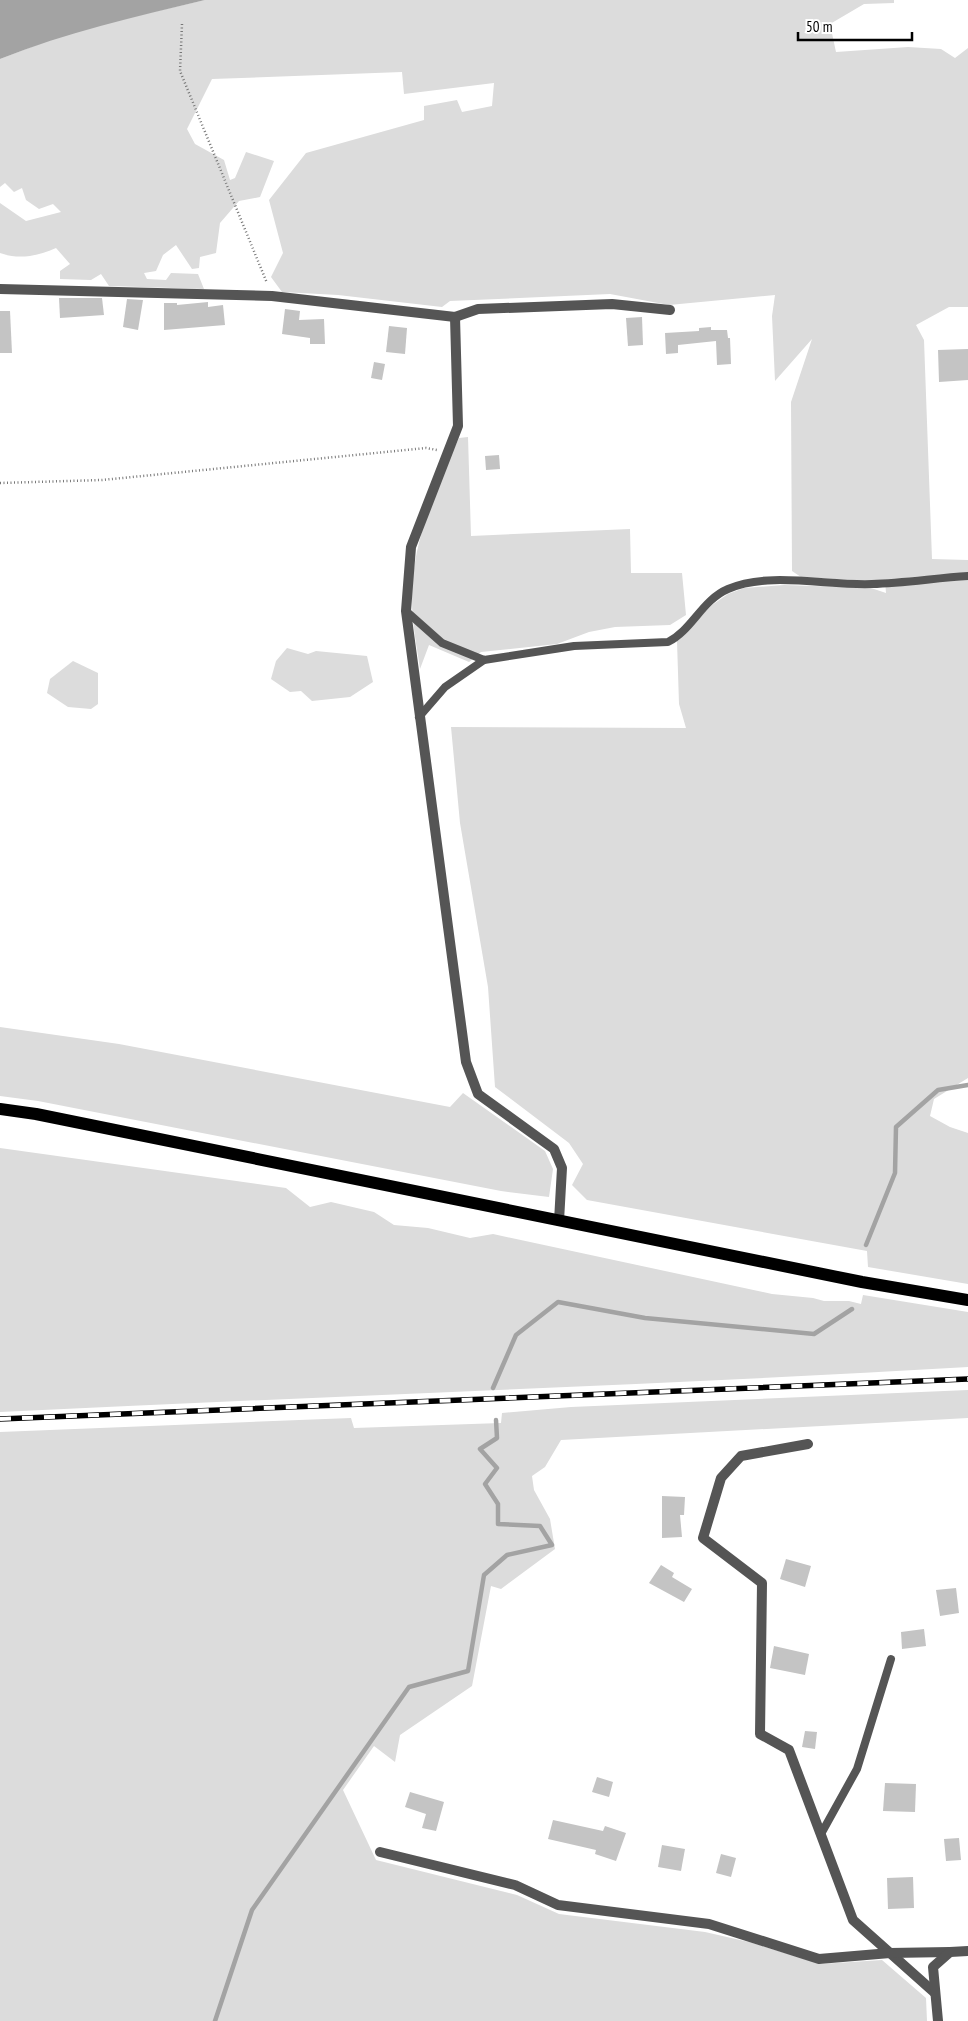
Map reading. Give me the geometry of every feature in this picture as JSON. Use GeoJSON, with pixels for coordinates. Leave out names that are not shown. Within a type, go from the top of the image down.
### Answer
{"type":"FeatureCollection","features":[{"type":"Feature","properties":{"kind":"main road"},"geometry":{"type":"LineString","coordinates":[[0,1110],[46,1116],[862,1282],[968,1300]]}},
{"type":"Feature","properties":{"kind":"street"},"geometry":{"type":"LineString","coordinates":[[0,289],[272,296],[455,316],[478,309],[612,304],[670,310]]}},
{"type":"Feature","properties":{"kind":"street"},"geometry":{"type":"LineString","coordinates":[[455,316],[458,426],[411,547],[406,611],[466,1062],[478,1094],[554,1149],[562,1168],[559,1221]]}},
{"type":"Feature","properties":{"kind":"street"},"geometry":{"type":"LineString","coordinates":[[808,1444],[741,1456],[721,1478],[703,1538],[762,1583],[760,1734],[789,1750],[853,1920],[935,1993]]}},
{"type":"Feature","properties":{"kind":"street"},"geometry":{"type":"LineString","coordinates":[[380,1852],[515,1885],[558,1904],[709,1924],[818,1958],[890,1953],[968,1951]]}},
{"type":"Feature","properties":{"kind":"street"},"geometry":{"type":"LineString","coordinates":[[938,2021],[933,1967],[950,1952]]}},
{"type":"Feature","properties":{"kind":"lane"},"geometry":{"type":"LineString","coordinates":[[419,717],[445,687],[484,660],[574,646],[668,642],[678,637],[709,602],[725,590],[742,584],[786,580],[871,584],[968,576]]}},
{"type":"Feature","properties":{"kind":"lane"},"geometry":{"type":"LineString","coordinates":[[406,611],[442,643],[484,660]]}},
{"type":"Feature","properties":{"kind":"lane"},"geometry":{"type":"LineString","coordinates":[[821,1834],[857,1769],[891,1659]]}},
{"type":"Feature","properties":{"kind":"path"},"geometry":{"type":"LineString","coordinates":[[182,24],[180,71],[272,296]]}},
{"type":"Feature","properties":{"kind":"path"},"geometry":{"type":"LineString","coordinates":[[0,482],[102,480],[426,448],[447,452]]}},
{"type":"Feature","properties":{"kind":"shaded area"},"geometry":{"type":"Polygon","coordinates":[[[0,0],[205,0],[76,33],[0,59],[0,0]]]}},
{"type":"Feature","properties":{"kind":"shaded area"},"geometry":{"type":"Polygon","coordinates":[[[205,0],[894,0],[894,3],[864,4],[830,24],[836,52],[908,47],[941,49],[955,58],[968,48],[968,307],[949,307],[916,325],[924,340],[932,559],[968,560],[968,1078],[934,1099],[930,1116],[950,1127],[968,1133],[968,1284],[868,1267],[867,1251],[587,1200],[572,1185],[583,1164],[569,1143],[495,1087],[488,987],[460,823],[451,727],[686,728],[679,704],[677,641],[712,605],[728,594],[744,588],[784,585],[871,588],[886,593],[885,580],[801,577],[792,571],[791,402],[812,339],[775,381],[772,316],[775,295],[669,305],[610,294],[450,301],[442,307],[338,295],[282,292],[271,277],[283,253],[269,200],[306,153],[424,120],[424,106],[457,100],[462,112],[492,106],[494,83],[404,94],[402,72],[212,79],[187,129],[195,144],[224,160],[230,180],[235,178],[246,152],[274,161],[260,197],[239,201],[220,223],[216,253],[200,257],[199,268],[192,269],[176,245],[163,255],[156,271],[144,273],[147,279],[166,280],[171,273],[198,274],[204,289],[109,286],[101,274],[91,280],[60,279],[60,271],[70,264],[56,248],[21,257],[0,253],[0,203],[26,221],[61,212],[53,204],[39,209],[26,200],[22,188],[14,192],[5,183],[0,187],[0,59],[52,39],[118,20],[205,0]]]}},
{"type":"Feature","properties":{"kind":"shaded area"},"geometry":{"type":"Polygon","coordinates":[[[468,437],[471,536],[630,529],[631,573],[682,573],[686,615],[670,625],[615,627],[589,632],[557,644],[481,652],[469,662],[429,645],[420,669],[412,601],[413,579],[420,537],[426,517],[459,438],[468,437]]]}},
{"type":"Feature","properties":{"kind":"shaded area"},"geometry":{"type":"Polygon","coordinates":[[[287,648],[308,654],[316,651],[367,656],[373,682],[350,697],[312,701],[301,691],[290,692],[271,679],[276,661],[287,648]]]}},
{"type":"Feature","properties":{"kind":"shaded area"},"geometry":{"type":"Polygon","coordinates":[[[73,661],[98,673],[98,704],[91,709],[68,707],[47,693],[50,679],[73,661]]]}},
{"type":"Feature","properties":{"kind":"shaded area"},"geometry":{"type":"Polygon","coordinates":[[[0,1027],[119,1044],[450,1107],[463,1093],[545,1151],[553,1169],[549,1197],[501,1191],[38,1101],[0,1096],[0,1027]]]}},
{"type":"Feature","properties":{"kind":"shaded area"},"geometry":{"type":"Polygon","coordinates":[[[0,1148],[286,1188],[310,1207],[331,1202],[374,1212],[394,1225],[428,1228],[470,1238],[493,1234],[772,1294],[813,1298],[824,1301],[849,1301],[861,1304],[863,1295],[968,1312],[968,1367],[726,1380],[0,1412],[0,1148]]]}},
{"type":"Feature","properties":{"kind":"shaded area"},"geometry":{"type":"Polygon","coordinates":[[[968,1390],[968,1418],[561,1440],[545,1467],[532,1476],[534,1490],[550,1519],[555,1549],[501,1589],[491,1586],[472,1686],[400,1735],[395,1762],[374,1746],[343,1790],[376,1860],[517,1895],[559,1914],[705,1932],[749,1942],[821,1964],[882,1960],[926,1998],[927,2021],[0,2021],[0,1432],[351,1418],[354,1428],[501,1423],[502,1413],[571,1407],[968,1390]]]}},
{"type":"Feature","properties":{"kind":"building"},"geometry":{"type":"Polygon","coordinates":[[[59,298],[102,298],[104,315],[60,318],[59,298]]]}},
{"type":"Feature","properties":{"kind":"building"},"geometry":{"type":"Polygon","coordinates":[[[127,299],[143,300],[138,330],[123,327],[127,299]]]}},
{"type":"Feature","properties":{"kind":"building"},"geometry":{"type":"Polygon","coordinates":[[[208,302],[208,307],[223,305],[225,325],[164,330],[164,303],[177,303],[177,305],[208,302]]]}},
{"type":"Feature","properties":{"kind":"building"},"geometry":{"type":"Polygon","coordinates":[[[285,309],[300,311],[299,320],[324,319],[325,344],[310,344],[310,338],[282,334],[285,309]]]}},
{"type":"Feature","properties":{"kind":"building"},"geometry":{"type":"Polygon","coordinates":[[[0,311],[10,311],[12,353],[0,353],[0,311]]]}},
{"type":"Feature","properties":{"kind":"building"},"geometry":{"type":"Polygon","coordinates":[[[642,317],[643,345],[628,346],[626,318],[642,317]]]}},
{"type":"Feature","properties":{"kind":"building"},"geometry":{"type":"Polygon","coordinates":[[[389,326],[407,328],[405,354],[386,352],[389,326]]]}},
{"type":"Feature","properties":{"kind":"building"},"geometry":{"type":"Polygon","coordinates":[[[711,327],[711,330],[727,330],[728,338],[730,338],[731,364],[717,365],[716,341],[678,345],[678,353],[666,354],[665,333],[699,331],[699,328],[711,327]]]}},
{"type":"Feature","properties":{"kind":"building"},"geometry":{"type":"Polygon","coordinates":[[[968,349],[968,380],[939,382],[938,350],[968,349]]]}},
{"type":"Feature","properties":{"kind":"building"},"geometry":{"type":"Polygon","coordinates":[[[374,362],[385,364],[382,380],[371,378],[374,362]]]}},
{"type":"Feature","properties":{"kind":"building"},"geometry":{"type":"Polygon","coordinates":[[[499,455],[500,469],[486,470],[485,456],[499,455]]]}},
{"type":"Feature","properties":{"kind":"building"},"geometry":{"type":"Polygon","coordinates":[[[662,1496],[685,1497],[684,1515],[680,1515],[682,1537],[662,1538],[662,1496]]]}},
{"type":"Feature","properties":{"kind":"building"},"geometry":{"type":"Polygon","coordinates":[[[786,1559],[811,1566],[805,1587],[780,1579],[786,1559]]]}},
{"type":"Feature","properties":{"kind":"building"},"geometry":{"type":"Polygon","coordinates":[[[661,1565],[674,1573],[672,1577],[692,1589],[684,1602],[649,1583],[661,1565]]]}},
{"type":"Feature","properties":{"kind":"building"},"geometry":{"type":"Polygon","coordinates":[[[956,1588],[959,1613],[940,1616],[936,1590],[956,1588]]]}},
{"type":"Feature","properties":{"kind":"building"},"geometry":{"type":"Polygon","coordinates":[[[924,1629],[926,1646],[902,1649],[901,1632],[924,1629]]]}},
{"type":"Feature","properties":{"kind":"building"},"geometry":{"type":"Polygon","coordinates":[[[774,1646],[809,1654],[805,1675],[770,1668],[774,1646]]]}},
{"type":"Feature","properties":{"kind":"building"},"geometry":{"type":"Polygon","coordinates":[[[805,1731],[817,1732],[815,1749],[802,1747],[805,1731]]]}},
{"type":"Feature","properties":{"kind":"building"},"geometry":{"type":"Polygon","coordinates":[[[597,1777],[613,1782],[609,1797],[592,1792],[597,1777]]]}},
{"type":"Feature","properties":{"kind":"building"},"geometry":{"type":"Polygon","coordinates":[[[885,1783],[916,1784],[915,1812],[883,1811],[885,1783]]]}},
{"type":"Feature","properties":{"kind":"building"},"geometry":{"type":"Polygon","coordinates":[[[410,1792],[444,1802],[436,1831],[422,1828],[426,1814],[405,1807],[410,1792]]]}},
{"type":"Feature","properties":{"kind":"building"},"geometry":{"type":"Polygon","coordinates":[[[553,1820],[603,1831],[605,1826],[626,1833],[616,1861],[595,1854],[596,1850],[548,1839],[553,1820]]]}},
{"type":"Feature","properties":{"kind":"building"},"geometry":{"type":"Polygon","coordinates":[[[959,1838],[961,1860],[946,1861],[944,1839],[959,1838]]]}},
{"type":"Feature","properties":{"kind":"building"},"geometry":{"type":"Polygon","coordinates":[[[662,1845],[685,1849],[681,1871],[658,1867],[662,1845]]]}},
{"type":"Feature","properties":{"kind":"building"},"geometry":{"type":"Polygon","coordinates":[[[721,1854],[736,1858],[731,1877],[716,1873],[721,1854]]]}},
{"type":"Feature","properties":{"kind":"building"},"geometry":{"type":"Polygon","coordinates":[[[913,1877],[914,1908],[888,1909],[887,1878],[913,1877]]]}},
{"type":"Feature","properties":{"kind":"waterway"},"geometry":{"type":"LineString","coordinates":[[866,1245],[895,1173],[896,1127],[938,1090],[968,1085]]}},
{"type":"Feature","properties":{"kind":"waterway"},"geometry":{"type":"LineString","coordinates":[[493,1388],[516,1335],[558,1302],[645,1318],[814,1334],[852,1309]]}},
{"type":"Feature","properties":{"kind":"waterway"},"geometry":{"type":"LineString","coordinates":[[215,2021],[252,1910],[409,1687],[468,1671],[484,1575],[507,1555],[552,1545],[540,1526],[498,1524],[498,1504],[485,1484],[497,1468],[480,1449],[497,1438],[496,1420]]}},
{"type":"Feature","properties":{"kind":"railway"},"geometry":{"type":"LineString","coordinates":[[0,1419],[968,1379]]}}]}
